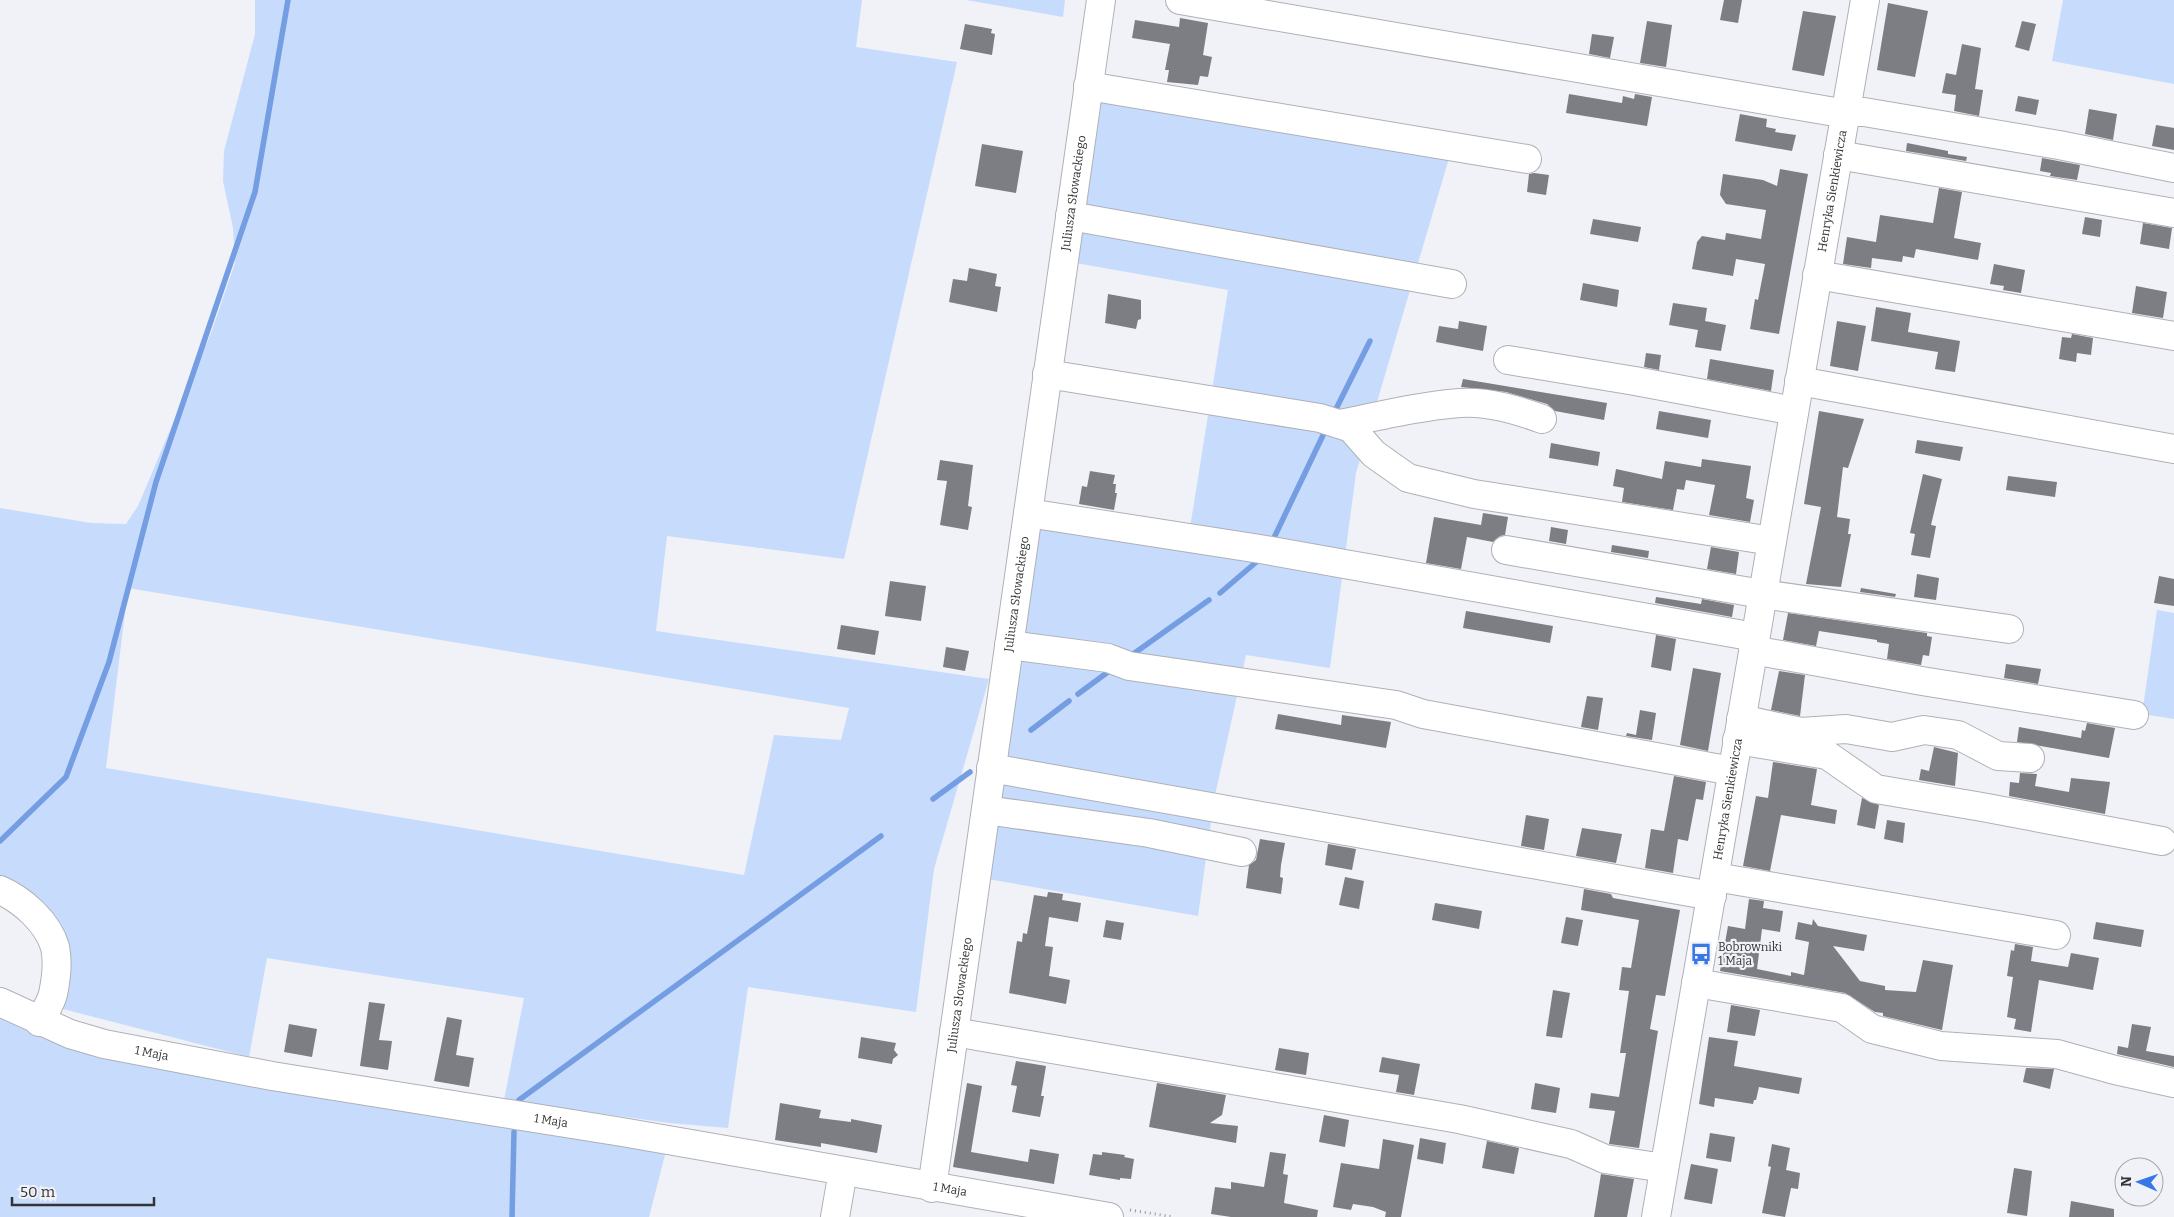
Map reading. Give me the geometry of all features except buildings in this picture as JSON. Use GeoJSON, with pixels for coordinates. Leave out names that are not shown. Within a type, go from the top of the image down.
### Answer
{"type":"FeatureCollection","features":[{"type":"Feature","properties":{"kind":"street","name":"Juliusza Słowackiego"},"geometry":{"type":"LineString","coordinates":[[932,1188],[1101,0]]}},
{"type":"Feature","properties":{"kind":"street"},"geometry":{"type":"LineString","coordinates":[[1180,0],[1835,112],[1864,112],[2029,140],[2174,168]]}},
{"type":"Feature","properties":{"kind":"street","name":"Henryka Sienkiewicza"},"geometry":{"type":"LineString","coordinates":[[1656,1217],[1865,0]]}},
{"type":"Feature","properties":{"kind":"street"},"geometry":{"type":"LineString","coordinates":[[1088,86],[1527,159]]}},
{"type":"Feature","properties":{"kind":"street"},"geometry":{"type":"LineString","coordinates":[[1838,156],[2174,213]]}},
{"type":"Feature","properties":{"kind":"street"},"geometry":{"type":"LineString","coordinates":[[1070,216],[1452,284]]}},
{"type":"Feature","properties":{"kind":"street"},"geometry":{"type":"LineString","coordinates":[[1817,275],[2174,336]]}},
{"type":"Feature","properties":{"kind":"street"},"geometry":{"type":"LineString","coordinates":[[1508,360],[1635,381],[1794,411]]}},
{"type":"Feature","properties":{"kind":"street"},"geometry":{"type":"LineString","coordinates":[[1048,374],[1320,418],[1351,428],[1374,454],[1408,478],[1474,494],[1772,541]]}},
{"type":"Feature","properties":{"kind":"street"},"geometry":{"type":"LineString","coordinates":[[1799,381],[2174,449]]}},
{"type":"Feature","properties":{"kind":"street"},"geometry":{"type":"LineString","coordinates":[[1340,424],[1395,412],[1462,403],[1512,409],[1542,419]]}},
{"type":"Feature","properties":{"kind":"street"},"geometry":{"type":"LineString","coordinates":[[1028,513],[1260,549],[1754,644],[1922,681],[2134,715]]}},
{"type":"Feature","properties":{"kind":"street"},"geometry":{"type":"LineString","coordinates":[[1506,550],[1762,594],[2009,629]]}},
{"type":"Feature","properties":{"kind":"street"},"geometry":{"type":"LineString","coordinates":[[1009,645],[1108,658],[1129,666],[1396,705],[1423,714],[1732,771]]}},
{"type":"Feature","properties":{"kind":"street"},"geometry":{"type":"LineString","coordinates":[[1739,730],[1801,732],[1846,729],[1892,737],[1924,730],[1958,735],[1998,756],[2030,758]]}},
{"type":"Feature","properties":{"kind":"street"},"geometry":{"type":"LineString","coordinates":[[1739,730],[1827,755],[1876,790],[1982,807],[2162,841]]}},
{"type":"Feature","properties":{"kind":"street"},"geometry":{"type":"LineString","coordinates":[[992,768],[1713,886],[2056,935]]}},
{"type":"Feature","properties":{"kind":"street"},"geometry":{"type":"LineString","coordinates":[[986,810],[1149,834],[1242,852]]}},
{"type":"Feature","properties":{"kind":"street"},"geometry":{"type":"LineString","coordinates":[[0,890],[10,895],[41,920],[55,948],[56,974],[52,996],[40,1022]]}},
{"type":"Feature","properties":{"kind":"street"},"geometry":{"type":"LineString","coordinates":[[1696,983],[1842,1008],[1872,1029],[1942,1046],[2057,1054],[2115,1070],[2174,1083]]}},
{"type":"Feature","properties":{"kind":"street","name":"1 Maja"},"geometry":{"type":"LineString","coordinates":[[0,1002],[40,1022],[70,1034],[104,1044],[272,1076],[622,1132],[932,1188],[996,1208],[1109,1217]]}},
{"type":"Feature","properties":{"kind":"street"},"geometry":{"type":"LineString","coordinates":[[954,1032],[1459,1119],[1571,1144],[1605,1159],[1664,1168]]}},
{"type":"Feature","properties":{"kind":"street"},"geometry":{"type":"LineString","coordinates":[[835,1217],[843,1172]]}},
{"type":"Feature","properties":{"kind":"shaded area"},"geometry":{"type":"Polygon","coordinates":[[[255,0],[862,0],[856,47],[957,62],[844,559],[667,536],[656,631],[989,679],[934,869],[916,1012],[748,987],[728,1128],[669,1123],[504,1100],[524,998],[267,958],[249,1057],[63,1009],[55,974],[62,927],[27,893],[0,879],[0,508],[91,523],[126,524],[138,506],[211,333],[235,263],[233,228],[223,181],[224,151],[255,34],[255,0]],[[128,588],[106,768],[744,875],[774,735],[841,740],[849,708],[128,588]]]}},
{"type":"Feature","properties":{"kind":"shaded area"},"geometry":{"type":"Polygon","coordinates":[[[966,0],[1065,0],[1063,17],[966,0]]]}},
{"type":"Feature","properties":{"kind":"shaded area"},"geometry":{"type":"Polygon","coordinates":[[[2063,0],[2174,0],[2174,84],[2052,61],[2063,0]]]}},
{"type":"Feature","properties":{"kind":"shaded area"},"geometry":{"type":"Polygon","coordinates":[[[1104,86],[1452,148],[1356,473],[1330,668],[1246,655],[1214,800],[1198,916],[988,879],[1041,513],[1189,534],[1228,290],[1076,263],[1104,86]]]}},
{"type":"Feature","properties":{"kind":"shaded area"},"geometry":{"type":"Polygon","coordinates":[[[2157,610],[2174,613],[2174,719],[2142,714],[2157,610]]]}},
{"type":"Feature","properties":{"kind":"shaded area"},"geometry":{"type":"Polygon","coordinates":[[[0,1014],[94,1057],[297,1087],[666,1151],[649,1217],[0,1217],[0,1014]]]}},
{"type":"Feature","properties":{"kind":"waterway"},"geometry":{"type":"LineString","coordinates":[[0,841],[66,777],[109,662],[156,482],[255,192],[288,0]]}},
{"type":"Feature","properties":{"kind":"waterway"},"geometry":{"type":"LineString","coordinates":[[1333,415],[1370,341]]}},
{"type":"Feature","properties":{"kind":"waterway"},"geometry":{"type":"LineString","coordinates":[[1271,544],[1326,429]]}},
{"type":"Feature","properties":{"kind":"waterway"},"geometry":{"type":"LineString","coordinates":[[1220,593],[1261,558]]}},
{"type":"Feature","properties":{"kind":"waterway"},"geometry":{"type":"LineString","coordinates":[[1129,657],[1209,600]]}},
{"type":"Feature","properties":{"kind":"waterway"},"geometry":{"type":"LineString","coordinates":[[1078,694],[1112,669]]}},
{"type":"Feature","properties":{"kind":"waterway"},"geometry":{"type":"LineString","coordinates":[[1031,730],[1069,701]]}},
{"type":"Feature","properties":{"kind":"waterway"},"geometry":{"type":"LineString","coordinates":[[933,799],[970,772]]}},
{"type":"Feature","properties":{"kind":"waterway"},"geometry":{"type":"LineString","coordinates":[[519,1100],[881,836]]}},
{"type":"Feature","properties":{"kind":"waterway"},"geometry":{"type":"LineString","coordinates":[[512,1217],[514,1132]]}},
{"type":"Feature","properties":{"kind":"place","name":"Bobrowniki 1 Maja"},"geometry":{"type":"Point","coordinates":[1701,954]}}]}
